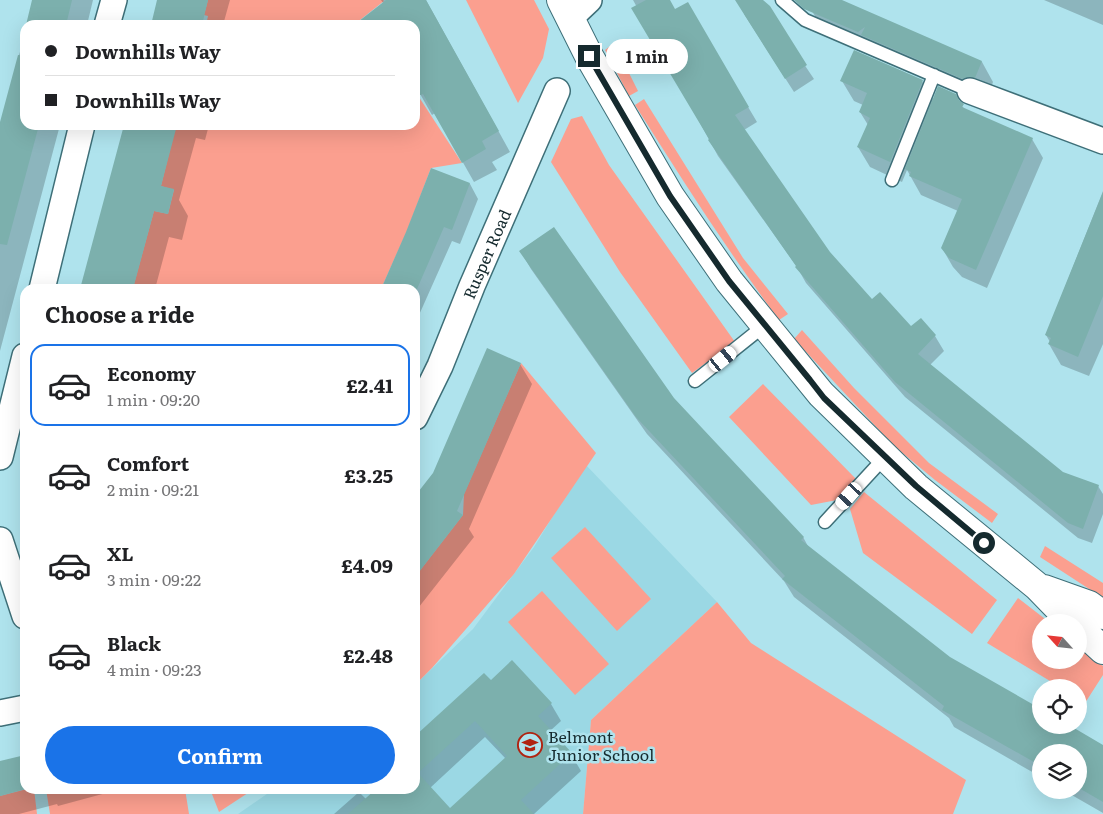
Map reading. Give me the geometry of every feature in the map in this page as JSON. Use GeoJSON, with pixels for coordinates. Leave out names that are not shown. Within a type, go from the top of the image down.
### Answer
{"type":"FeatureCollection","features":[{"type":"Feature","properties":{"kind":"main road"},"geometry":{"type":"LineString","coordinates":[[573,6],[589,56],[670,196],[729,281],[824,398],[916,486],[1038,587],[1064,614]]}},
{"type":"Feature","properties":{"kind":"main road"},"geometry":{"type":"LineString","coordinates":[[1038,587],[1089,605],[1103,615]]}},
{"type":"Feature","properties":{"kind":"main road"},"geometry":{"type":"LineString","coordinates":[[1088,636],[1103,650]]}},
{"type":"Feature","properties":{"kind":"street"},"geometry":{"type":"LineString","coordinates":[[108,20],[114,0]]}},
{"type":"Feature","properties":{"kind":"street","name":"Rusper Road"},"geometry":{"type":"LineString","coordinates":[[420,407],[440,366],[472,286],[557,90]]}},
{"type":"Feature","properties":{"kind":"street"},"geometry":{"type":"LineString","coordinates":[[970,91],[1103,141]]}},
{"type":"Feature","properties":{"kind":"street"},"geometry":{"type":"LineString","coordinates":[[43,284],[81,130]]}},
{"type":"Feature","properties":{"kind":"street"},"geometry":{"type":"LineString","coordinates":[[0,457],[20,376]]}},
{"type":"Feature","properties":{"kind":"street"},"geometry":{"type":"LineString","coordinates":[[0,540],[20,601]]}},
{"type":"Feature","properties":{"kind":"street"},"geometry":{"type":"LineString","coordinates":[[0,714],[20,709]]}},
{"type":"Feature","properties":{"kind":"lane"},"geometry":{"type":"LineString","coordinates":[[782,0],[805,20],[970,91]]}},
{"type":"Feature","properties":{"kind":"lane"},"geometry":{"type":"LineString","coordinates":[[892,180],[934,74]]}},
{"type":"Feature","properties":{"kind":"lane"},"geometry":{"type":"LineString","coordinates":[[694,381],[765,325]]}},
{"type":"Feature","properties":{"kind":"lane"},"geometry":{"type":"LineString","coordinates":[[825,522],[885,456]]}},
{"type":"Feature","properties":{"kind":"shaded area"},"geometry":{"type":"Polygon","coordinates":[[[208,0],[384,1],[360,20],[207,20],[208,16],[204,15],[208,0]]]}},
{"type":"Feature","properties":{"kind":"shaded area"},"geometry":{"type":"Polygon","coordinates":[[[466,0],[534,0],[549,29],[543,58],[518,103],[466,0]]]}},
{"type":"Feature","properties":{"kind":"shaded area"},"geometry":{"type":"Polygon","coordinates":[[[614,43],[638,91],[629,96],[605,50],[614,43]]]}},
{"type":"Feature","properties":{"kind":"shaded area"},"geometry":{"type":"Polygon","coordinates":[[[420,99],[462,163],[431,168],[407,231],[383,284],[134,284],[154,211],[168,214],[174,190],[161,186],[175,130],[420,130],[420,99]]]}},
{"type":"Feature","properties":{"kind":"shaded area"},"geometry":{"type":"Polygon","coordinates":[[[644,99],[743,258],[788,314],[779,320],[687,187],[635,105],[644,99]]]}},
{"type":"Feature","properties":{"kind":"shaded area"},"geometry":{"type":"Polygon","coordinates":[[[582,116],[609,165],[735,342],[692,373],[620,272],[551,162],[571,119],[582,116]]]}},
{"type":"Feature","properties":{"kind":"shaded area"},"geometry":{"type":"Polygon","coordinates":[[[802,330],[854,388],[929,463],[998,514],[992,523],[894,446],[794,339],[802,330]]]}},
{"type":"Feature","properties":{"kind":"shaded area"},"geometry":{"type":"Polygon","coordinates":[[[521,363],[596,453],[514,574],[420,680],[420,571],[463,515],[464,494],[521,363]]]}},
{"type":"Feature","properties":{"kind":"shaded area"},"geometry":{"type":"Polygon","coordinates":[[[763,384],[856,479],[837,500],[811,505],[729,417],[763,384]]]}},
{"type":"Feature","properties":{"kind":"shaded area"},"geometry":{"type":"Polygon","coordinates":[[[585,464],[717,602],[591,720],[583,814],[238,814],[267,794],[420,794],[420,680],[473,629],[534,547],[585,464]]]}},
{"type":"Feature","properties":{"kind":"shaded area"},"geometry":{"type":"Polygon","coordinates":[[[864,492],[997,600],[972,634],[863,553],[850,509],[864,492]]]}},
{"type":"Feature","properties":{"kind":"shaded area"},"geometry":{"type":"Polygon","coordinates":[[[585,527],[651,599],[617,631],[551,558],[585,527]]]}},
{"type":"Feature","properties":{"kind":"shaded area"},"geometry":{"type":"Polygon","coordinates":[[[1045,546],[1103,583],[1103,598],[1040,557],[1045,546]]]}},
{"type":"Feature","properties":{"kind":"shaded area"},"geometry":{"type":"Polygon","coordinates":[[[542,591],[609,664],[575,695],[508,622],[542,591]]]}},
{"type":"Feature","properties":{"kind":"shaded area"},"geometry":{"type":"Polygon","coordinates":[[[1018,598],[1039,614],[1032,614],[1032,669],[1088,669],[1088,654],[1103,666],[1103,675],[1087,700],[1087,679],[1047,679],[987,643],[1018,598]]]}},
{"type":"Feature","properties":{"kind":"shaded area"},"geometry":{"type":"Polygon","coordinates":[[[717,602],[751,643],[966,780],[953,814],[583,814],[591,720],[717,602]]]}},
{"type":"Feature","properties":{"kind":"shaded area"},"geometry":{"type":"Polygon","coordinates":[[[20,791],[20,794],[35,794],[37,814],[0,814],[0,796],[20,791]]]}},
{"type":"Feature","properties":{"kind":"shaded area"},"geometry":{"type":"Polygon","coordinates":[[[47,794],[186,794],[189,814],[50,814],[47,794]]]}},
{"type":"Feature","properties":{"kind":"shaded area"},"geometry":{"type":"Polygon","coordinates":[[[212,794],[246,794],[219,812],[212,794]]]}},
{"type":"Feature","properties":{"kind":"building"},"geometry":{"type":"Polygon","coordinates":[[[32,0],[72,0],[67,20],[27,20],[32,0]]]}},
{"type":"Feature","properties":{"kind":"building"},"geometry":{"type":"Polygon","coordinates":[[[157,0],[208,0],[203,20],[152,20],[157,0]]]}},
{"type":"Feature","properties":{"kind":"building"},"geometry":{"type":"Polygon","coordinates":[[[386,0],[426,0],[499,131],[482,141],[486,149],[462,163],[423,94],[420,95],[420,20],[360,20],[386,0]]]}},
{"type":"Feature","properties":{"kind":"building"},"geometry":{"type":"Polygon","coordinates":[[[646,0],[670,0],[675,9],[688,2],[749,107],[735,115],[830,252],[872,299],[880,292],[911,326],[921,318],[936,335],[918,354],[1063,472],[1099,485],[1083,529],[1068,523],[895,382],[795,267],[708,140],[631,8],[646,0]]]}},
{"type":"Feature","properties":{"kind":"building"},"geometry":{"type":"Polygon","coordinates":[[[735,0],[763,0],[770,6],[807,65],[785,79],[735,0]]]}},
{"type":"Feature","properties":{"kind":"building"},"geometry":{"type":"Polygon","coordinates":[[[794,0],[842,0],[982,61],[975,78],[968,77],[963,79],[861,35],[865,27],[858,32],[804,9],[794,0]]]}},
{"type":"Feature","properties":{"kind":"building"},"geometry":{"type":"Polygon","coordinates":[[[854,50],[923,80],[890,162],[857,147],[870,118],[859,112],[867,93],[840,81],[854,50]]]}},
{"type":"Feature","properties":{"kind":"building"},"geometry":{"type":"Polygon","coordinates":[[[18,55],[20,55],[20,130],[38,130],[7,245],[0,244],[0,122],[18,55]]]}},
{"type":"Feature","properties":{"kind":"building"},"geometry":{"type":"Polygon","coordinates":[[[938,86],[956,94],[964,104],[962,107],[1033,138],[976,270],[949,258],[941,248],[962,199],[909,176],[911,172],[905,169],[938,86]]]}},
{"type":"Feature","properties":{"kind":"building"},"geometry":{"type":"Polygon","coordinates":[[[123,130],[176,130],[161,186],[174,189],[168,214],[154,211],[134,284],[81,284],[123,130]]]}},
{"type":"Feature","properties":{"kind":"building"},"geometry":{"type":"Polygon","coordinates":[[[431,168],[470,183],[452,230],[444,227],[419,284],[383,284],[431,168]]]}},
{"type":"Feature","properties":{"kind":"building"},"geometry":{"type":"Polygon","coordinates":[[[1103,192],[1103,296],[1078,357],[1048,344],[1051,338],[1045,335],[1103,192]]]}},
{"type":"Feature","properties":{"kind":"building"},"geometry":{"type":"Polygon","coordinates":[[[554,227],[674,398],[804,537],[801,540],[950,657],[1032,704],[1032,734],[1084,734],[1103,745],[1103,802],[1087,793],[1087,744],[1032,744],[1032,761],[942,710],[944,706],[782,579],[785,576],[636,417],[519,251],[554,227]]]}},
{"type":"Feature","properties":{"kind":"building"},"geometry":{"type":"Polygon","coordinates":[[[487,348],[521,363],[457,511],[463,515],[420,571],[420,490],[433,473],[487,348]]]}},
{"type":"Feature","properties":{"kind":"building","name":"Belmont Junior School"},"geometry":{"type":"Polygon","coordinates":[[[512,660],[552,703],[538,716],[572,753],[521,800],[534,814],[348,814],[370,794],[420,794],[420,775],[450,808],[507,756],[475,721],[420,771],[420,731],[484,673],[491,680],[512,660]]]}},
{"type":"Feature","properties":{"kind":"building"},"geometry":{"type":"Polygon","coordinates":[[[20,756],[20,790],[0,796],[0,761],[20,756]]]}},
{"type":"Feature","properties":{"kind":"place","name":"Belmont Junior School"},"geometry":{"type":"Point","coordinates":[530,745]}},
{"type":"Feature","properties":{"kind":"route"},"geometry":{"type":"LineString","coordinates":[[589,56],[670,196],[729,281],[824,398],[916,486],[984,543]]}}]}
